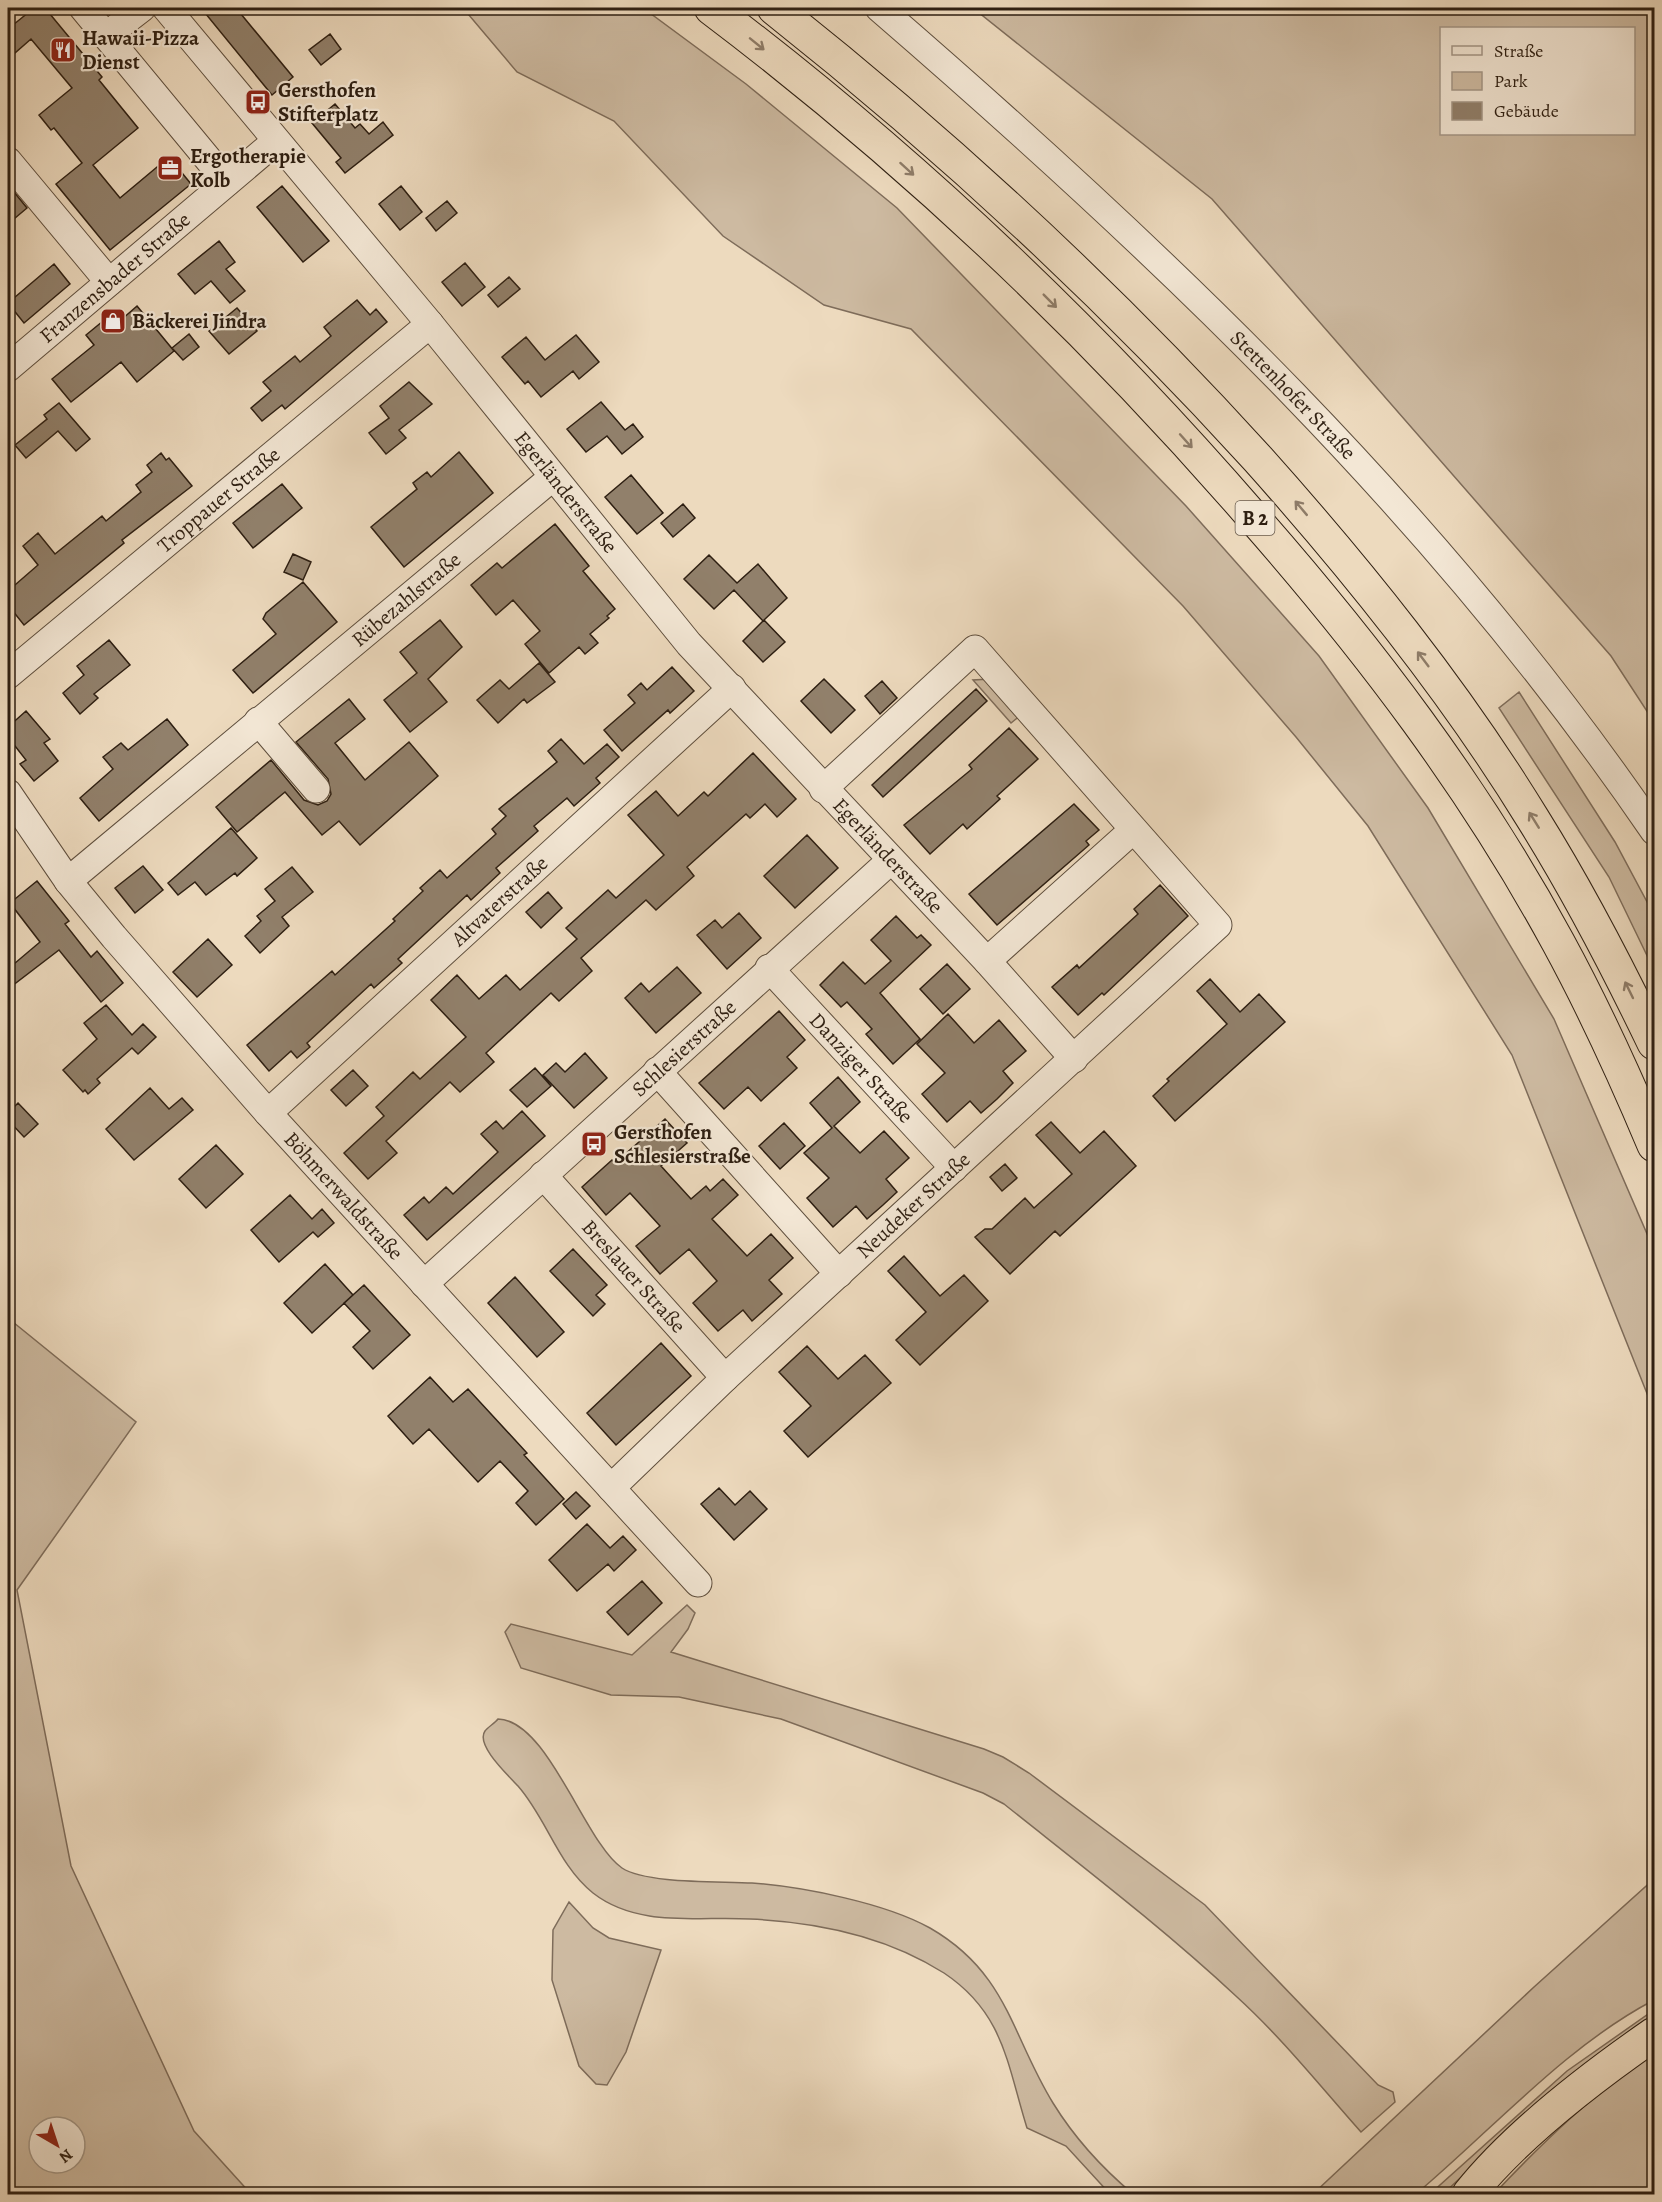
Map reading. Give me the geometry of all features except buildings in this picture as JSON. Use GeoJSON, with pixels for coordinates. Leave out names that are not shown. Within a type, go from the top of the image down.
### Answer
{"type":"FeatureCollection","features":[{"type":"Feature","properties":{"kind":"highway","name":"B 2"},"geometry":{"type":"LineString","coordinates":[[711,8],[894,158],[1041,291],[1158,410],[1329,605],[1435,745],[1527,887],[1584,991],[1654,1145]]}},
{"type":"Feature","properties":{"kind":"highway","name":"B 2"},"geometry":{"type":"LineString","coordinates":[[774,8],[942,146],[1073,267],[1137,329],[1295,501],[1422,659],[1525,807],[1597,928],[1654,1043]]}},
{"type":"Feature","properties":{"kind":"highway"},"geometry":{"type":"LineString","coordinates":[[1469,2194],[1515,2145],[1611,2064],[1654,2034]]}},
{"type":"Feature","properties":{"kind":"street"},"geometry":{"type":"LineString","coordinates":[[83,8],[227,182]]}},
{"type":"Feature","properties":{"kind":"street"},"geometry":{"type":"LineString","coordinates":[[107,35],[142,8]]}},
{"type":"Feature","properties":{"kind":"street","name":"Egerländerstraße"},"geometry":{"type":"LineString","coordinates":[[166,8],[429,324],[689,644],[890,861],[987,961],[1074,1059]]}},
{"type":"Feature","properties":{"kind":"street","name":"Stettenhofer Straße"},"geometry":{"type":"LineString","coordinates":[[879,8],[1030,138],[1156,256],[1337,439],[1530,659],[1654,831]]}},
{"type":"Feature","properties":{"kind":"street","name":"Franzensbader Straße"},"geometry":{"type":"LineString","coordinates":[[8,368],[276,141]]}},
{"type":"Feature","properties":{"kind":"street"},"geometry":{"type":"LineString","coordinates":[[11,173],[109,282]]}},
{"type":"Feature","properties":{"kind":"street","name":"Troppauer Straße"},"geometry":{"type":"LineString","coordinates":[[8,675],[429,324]]}},
{"type":"Feature","properties":{"kind":"street","name":"Rübezahlstraße"},"geometry":{"type":"LineString","coordinates":[[68,881],[553,477]]}},
{"type":"Feature","properties":{"kind":"street"},"geometry":{"type":"LineString","coordinates":[[824,789],[975,649],[1133,830],[987,961]]}},
{"type":"Feature","properties":{"kind":"street","name":"Altvaterstraße"},"geometry":{"type":"LineString","coordinates":[[268,1113],[732,688]]}},
{"type":"Feature","properties":{"kind":"street"},"geometry":{"type":"LineString","coordinates":[[258,721],[316,789]]}},
{"type":"Feature","properties":{"kind":"street","name":"Böhmerwaldstraße"},"geometry":{"type":"LineString","coordinates":[[8,793],[68,881],[105,927],[268,1113],[698,1583]]}},
{"type":"Feature","properties":{"kind":"street","name":"Neudeker Straße"},"geometry":{"type":"LineString","coordinates":[[611,1488],[725,1378],[1218,926],[1133,830]]}},
{"type":"Feature","properties":{"kind":"street","name":"Schlesierstraße"},"geometry":{"type":"LineString","coordinates":[[424,1284],[769,968],[890,861]]}},
{"type":"Feature","properties":{"kind":"street","name":"Danziger Straße"},"geometry":{"type":"LineString","coordinates":[[769,968],[954,1168]]}},
{"type":"Feature","properties":{"kind":"street"},"geometry":{"type":"LineString","coordinates":[[657,1071],[839,1274]]}},
{"type":"Feature","properties":{"kind":"street","name":"Breslauer Straße"},"geometry":{"type":"LineString","coordinates":[[543,1175],[725,1378]]}},
{"type":"Feature","properties":{"kind":"green space"},"geometry":{"type":"Polygon","coordinates":[[[463,8],[643,8],[746,84],[897,208],[1186,506],[1319,656],[1428,808],[1554,1019],[1654,1250],[1654,1411],[1512,1055],[1368,826],[1296,737],[1183,606],[911,329],[824,305],[723,236],[614,121],[517,72],[463,8]]]}},
{"type":"Feature","properties":{"kind":"green space"},"geometry":{"type":"Polygon","coordinates":[[[973,8],[1654,8],[1654,722],[1611,656],[1212,199],[973,8]]]}},
{"type":"Feature","properties":{"kind":"green space"},"geometry":{"type":"Polygon","coordinates":[[[991,679],[1021,715],[1011,723],[973,680],[991,679]]]}},
{"type":"Feature","properties":{"kind":"green space"},"geometry":{"type":"Polygon","coordinates":[[[1519,692],[1615,842],[1654,915],[1654,970],[1609,877],[1499,708],[1519,692]]]}},
{"type":"Feature","properties":{"kind":"green space"},"geometry":{"type":"Polygon","coordinates":[[[8,1318],[136,1422],[17,1590],[71,1866],[194,2131],[251,2194],[8,2194],[8,1318]]]}},
{"type":"Feature","properties":{"kind":"green space"},"geometry":{"type":"Polygon","coordinates":[[[687,1605],[695,1613],[688,1629],[671,1652],[984,1749],[1003,1757],[1029,1773],[1205,1905],[1378,2085],[1393,2092],[1395,2102],[1361,2132],[1254,2013],[1209,1971],[1152,1922],[1004,1804],[983,1793],[781,1719],[679,1697],[611,1695],[521,1668],[505,1632],[511,1624],[632,1655],[687,1605]]]}},
{"type":"Feature","properties":{"kind":"green space"},"geometry":{"type":"Polygon","coordinates":[[[498,1719],[516,1725],[533,1739],[565,1784],[594,1834],[608,1854],[622,1868],[648,1877],[752,1883],[819,1892],[868,1904],[912,1919],[956,1946],[976,1965],[992,1985],[1061,2116],[1089,2152],[1133,2194],[1110,2194],[1066,2146],[1027,2128],[1008,2061],[991,2023],[964,1989],[944,1973],[922,1960],[899,1949],[851,1933],[775,1921],[649,1916],[611,1904],[593,1893],[581,1882],[562,1856],[528,1799],[489,1752],[483,1737],[485,1731],[498,1719]]]}},
{"type":"Feature","properties":{"kind":"green space"},"geometry":{"type":"Polygon","coordinates":[[[1654,1879],[1654,2000],[1590,2041],[1560,2065],[1416,2194],[1313,2194],[1534,1987],[1654,1879]]]}},
{"type":"Feature","properties":{"kind":"green space"},"geometry":{"type":"Polygon","coordinates":[[[569,1902],[593,1928],[609,1938],[661,1950],[626,2052],[607,2085],[596,2084],[579,2066],[552,1980],[553,1930],[569,1902]]]}},
{"type":"Feature","properties":{"kind":"green space"},"geometry":{"type":"Polygon","coordinates":[[[1654,2010],[1654,2020],[1515,2127],[1443,2194],[1430,2194],[1567,2071],[1654,2010]]]}},
{"type":"Feature","properties":{"kind":"green space"},"geometry":{"type":"Polygon","coordinates":[[[1654,2052],[1654,2194],[1494,2194],[1570,2118],[1610,2084],[1654,2052]]]}},
{"type":"Feature","properties":{"kind":"place","name":"Hawaii-Pizza Dienst"},"geometry":{"type":"Point","coordinates":[63,50]}},
{"type":"Feature","properties":{"kind":"place","name":"Gersthofen Stifterplatz"},"geometry":{"type":"Point","coordinates":[258,102]}},
{"type":"Feature","properties":{"kind":"place","name":"Ergotherapie Kolb"},"geometry":{"type":"Point","coordinates":[170,168]}},
{"type":"Feature","properties":{"kind":"place","name":"Bäckerei Jindra"},"geometry":{"type":"Point","coordinates":[113,321]}},
{"type":"Feature","properties":{"kind":"place","name":"Gersthofen Schlesierstraße"},"geometry":{"type":"Point","coordinates":[594,1144]}}]}
